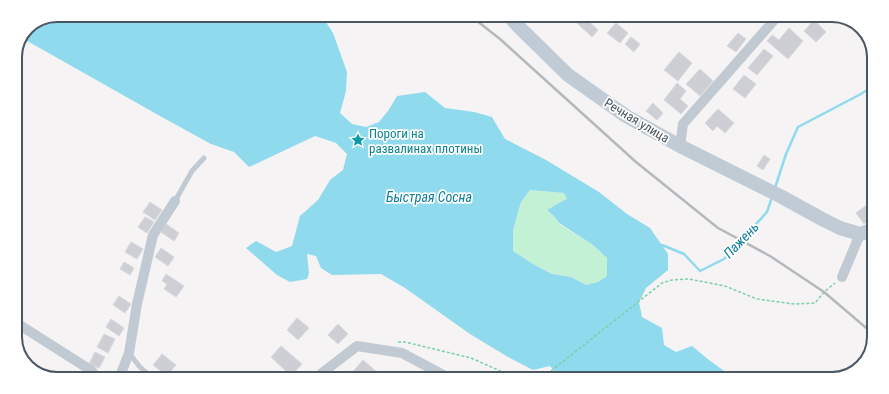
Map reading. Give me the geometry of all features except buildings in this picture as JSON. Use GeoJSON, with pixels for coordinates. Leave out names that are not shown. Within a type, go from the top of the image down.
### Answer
{"type":"FeatureCollection","features":[{"type":"Feature","properties":{"kind":"street","name":"Речная улица"},"geometry":{"type":"LineString","coordinates":[[514,22],[568,75],[626,116],[680,146],[840,228],[866,232]]}},
{"type":"Feature","properties":{"kind":"street"},"geometry":{"type":"LineString","coordinates":[[680,146],[683,124],[772,22]]}},
{"type":"Feature","properties":{"kind":"street"},"geometry":{"type":"LineString","coordinates":[[122,372],[129,353],[137,304],[153,235],[175,200]]}},
{"type":"Feature","properties":{"kind":"street"},"geometry":{"type":"LineString","coordinates":[[842,277],[866,232]]}},
{"type":"Feature","properties":{"kind":"street"},"geometry":{"type":"LineString","coordinates":[[22,326],[93,372]]}},
{"type":"Feature","properties":{"kind":"street"},"geometry":{"type":"LineString","coordinates":[[323,372],[357,346],[402,353],[437,372]]}},
{"type":"Feature","properties":{"kind":"lane"},"geometry":{"type":"LineString","coordinates":[[175,200],[192,171],[204,158]]}},
{"type":"Feature","properties":{"kind":"lane"},"geometry":{"type":"LineString","coordinates":[[129,353],[146,372]]}},
{"type":"Feature","properties":{"kind":"path"},"geometry":{"type":"LineString","coordinates":[[550,372],[662,284],[672,280],[689,279],[725,286],[757,299],[794,304],[815,303],[824,292],[842,277]]}},
{"type":"Feature","properties":{"kind":"path"},"geometry":{"type":"LineString","coordinates":[[398,342],[406,342],[471,358],[503,372]]}},
{"type":"Feature","properties":{"kind":"green space"},"geometry":{"type":"Polygon","coordinates":[[[530,190],[564,193],[568,199],[547,210],[554,216],[559,224],[593,245],[607,258],[607,276],[598,282],[586,285],[571,277],[552,274],[513,251],[513,230],[521,202],[530,190]]]}},
{"type":"Feature","properties":{"kind":"water","name":"Быстрая Сосна"},"geometry":{"type":"Polygon","coordinates":[[[52,22],[326,22],[333,33],[347,72],[346,91],[340,113],[352,124],[366,127],[379,122],[397,96],[425,92],[445,108],[474,112],[492,117],[505,139],[546,160],[599,192],[627,214],[650,228],[668,254],[668,270],[646,288],[639,302],[642,317],[662,328],[664,345],[676,352],[692,346],[725,372],[555,372],[550,366],[533,370],[470,334],[405,288],[381,274],[332,275],[321,268],[316,256],[307,254],[309,273],[307,279],[290,282],[277,275],[246,248],[256,241],[276,252],[292,246],[300,216],[318,200],[330,180],[343,170],[347,154],[336,143],[315,136],[249,167],[234,152],[211,144],[27,41],[29,36],[39,27],[52,22]],[[530,190],[521,202],[513,230],[513,251],[552,274],[571,277],[586,285],[598,282],[607,276],[607,258],[593,245],[559,223],[547,210],[567,199],[564,193],[530,190]]]}},
{"type":"Feature","properties":{"kind":"waterway","name":"Пажень"},"geometry":{"type":"LineString","coordinates":[[775,188],[786,154],[798,127],[867,90]]}},
{"type":"Feature","properties":{"kind":"waterway","name":"Пажень"},"geometry":{"type":"LineString","coordinates":[[660,246],[662,245],[684,254],[700,271],[724,259],[767,212],[772,197]]}},
{"type":"Feature","properties":{"kind":"railway"},"geometry":{"type":"LineString","coordinates":[[478,22],[500,39],[636,162],[718,228],[770,256],[824,292],[867,329]]}},
{"type":"Feature","properties":{"kind":"place","name":"Пороги на развалинах плотины"},"geometry":{"type":"Point","coordinates":[358,140]}}]}
